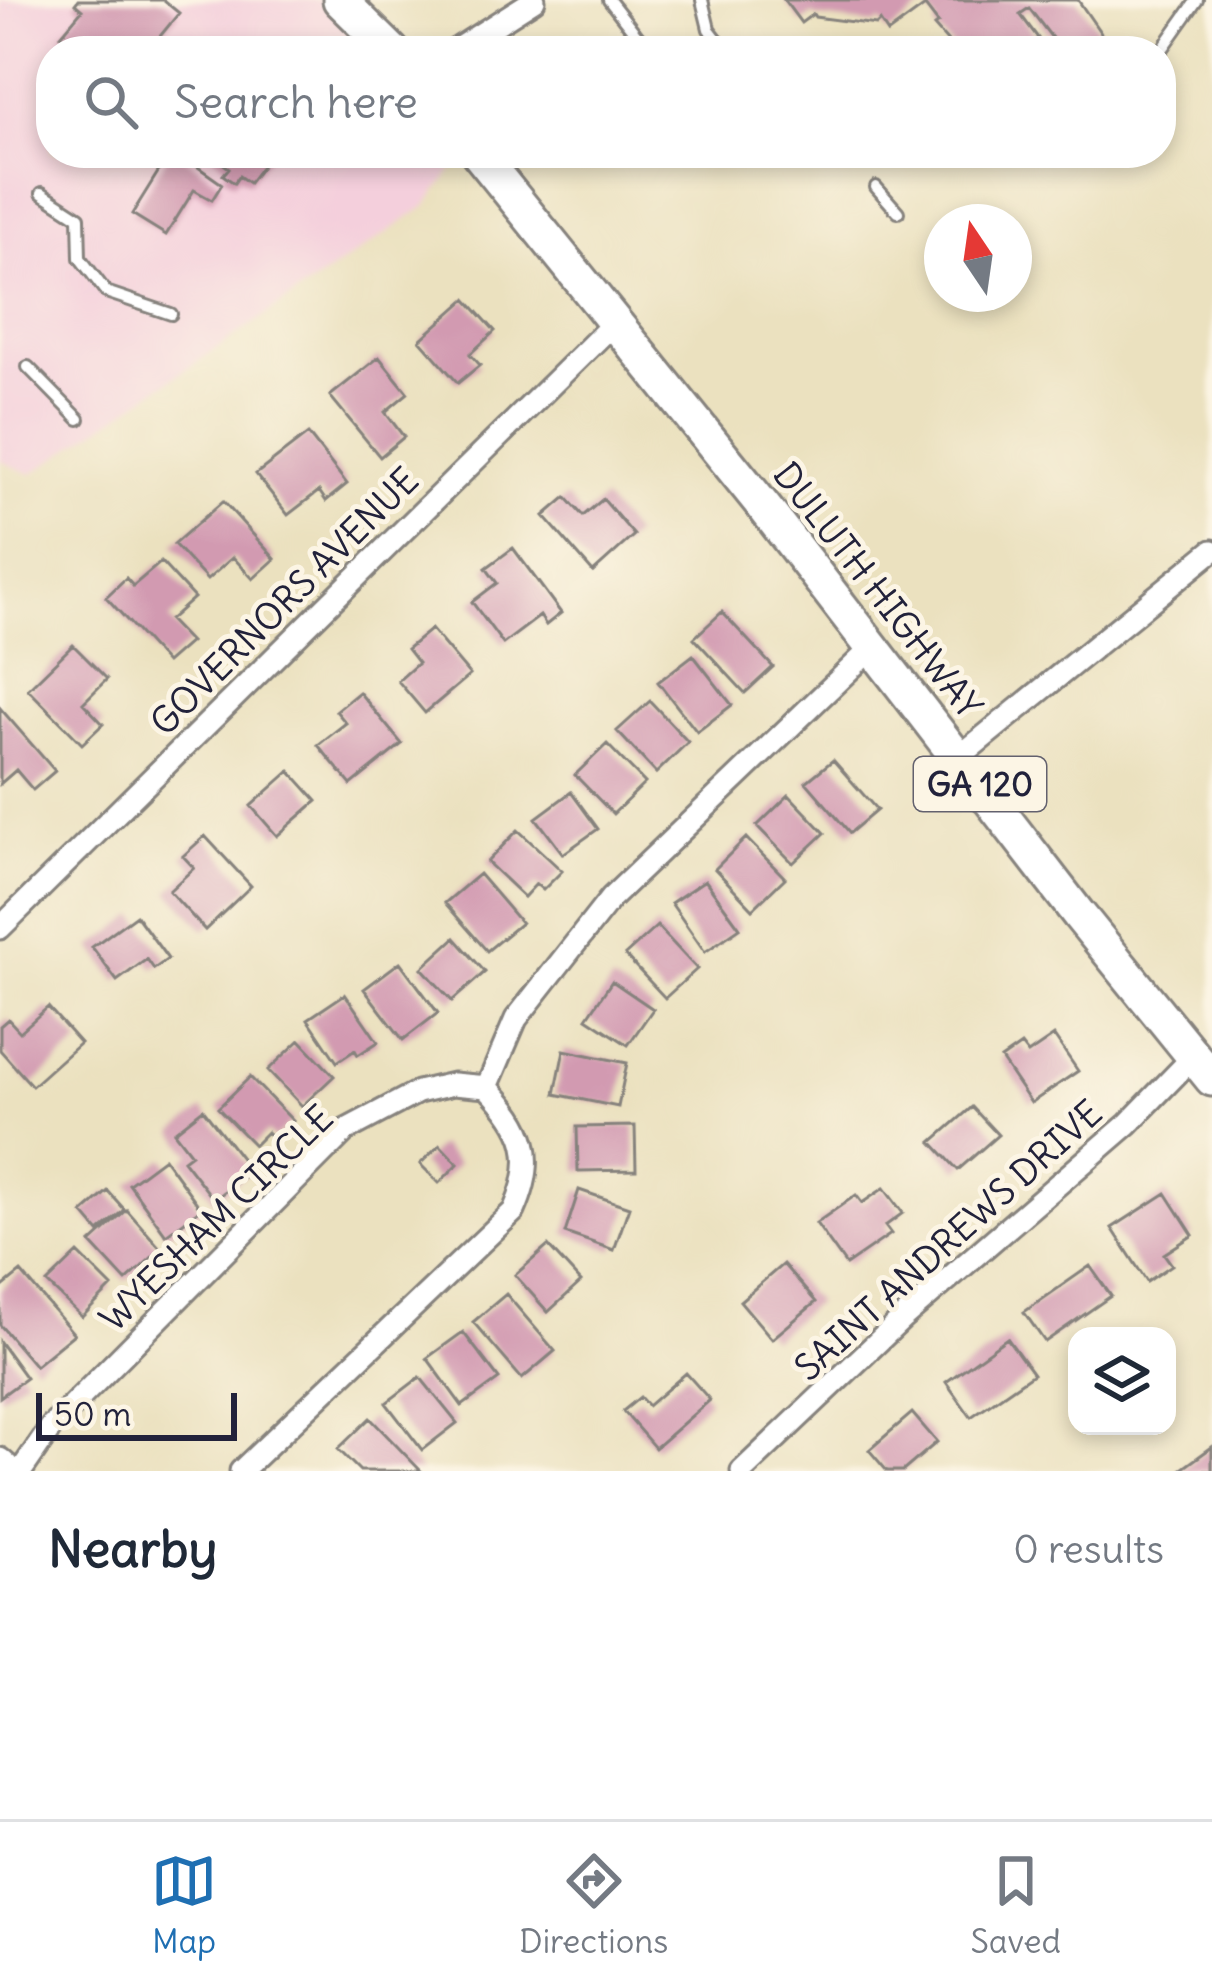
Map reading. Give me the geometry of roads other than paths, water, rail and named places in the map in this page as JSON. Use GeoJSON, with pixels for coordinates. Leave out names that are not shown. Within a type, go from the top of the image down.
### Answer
{"type":"FeatureCollection","features":[{"type":"Feature","properties":{"kind":"main road"},"geometry":{"type":"LineString","coordinates":[[340,0],[377,36]]}},
{"type":"Feature","properties":{"kind":"main road","name":"DULUTH HIGHWAY"},"geometry":{"type":"LineString","coordinates":[[490,168],[774,519],[1203,1067]]}},
{"type":"Feature","properties":{"kind":"street"},"geometry":{"type":"LineString","coordinates":[[478,36],[534,0]]}},
{"type":"Feature","properties":{"kind":"street","name":"GOVERNORS AVENUE"},"geometry":{"type":"LineString","coordinates":[[0,928],[615,322]]}},
{"type":"Feature","properties":{"kind":"street"},"geometry":{"type":"LineString","coordinates":[[959,757],[1212,550]]}},
{"type":"Feature","properties":{"kind":"street"},"geometry":{"type":"LineString","coordinates":[[241,1471],[514,1211],[527,1181],[528,1152],[512,1113],[487,1087],[516,1019],[611,898],[872,648]]}},
{"type":"Feature","properties":{"kind":"street","name":"SAINT ANDREWS DRIVE"},"geometry":{"type":"LineString","coordinates":[[742,1471],[903,1318],[1128,1124],[1203,1067]]}},
{"type":"Feature","properties":{"kind":"street","name":"WYESHAM CIRCLE"},"geometry":{"type":"LineString","coordinates":[[18,1471],[52,1426],[346,1130],[418,1092],[453,1084],[487,1087]]}},
{"type":"Feature","properties":{"kind":"street"},"geometry":{"type":"LineString","coordinates":[[0,1459],[18,1471]]}},
{"type":"Feature","properties":{"kind":"lane"},"geometry":{"type":"LineString","coordinates":[[610,0],[638,36]]}},
{"type":"Feature","properties":{"kind":"lane"},"geometry":{"type":"LineString","coordinates":[[702,0],[714,36]]}},
{"type":"Feature","properties":{"kind":"lane"},"geometry":{"type":"LineString","coordinates":[[1172,36],[1197,0]]}},
{"type":"Feature","properties":{"kind":"lane"},"geometry":{"type":"LineString","coordinates":[[876,187],[898,212]]}},
{"type":"Feature","properties":{"kind":"lane"},"geometry":{"type":"LineString","coordinates":[[41,193],[79,217],[80,259],[106,292],[171,314]]}},
{"type":"Feature","properties":{"kind":"lane"},"geometry":{"type":"LineString","coordinates":[[28,367],[79,419]]}}]}
